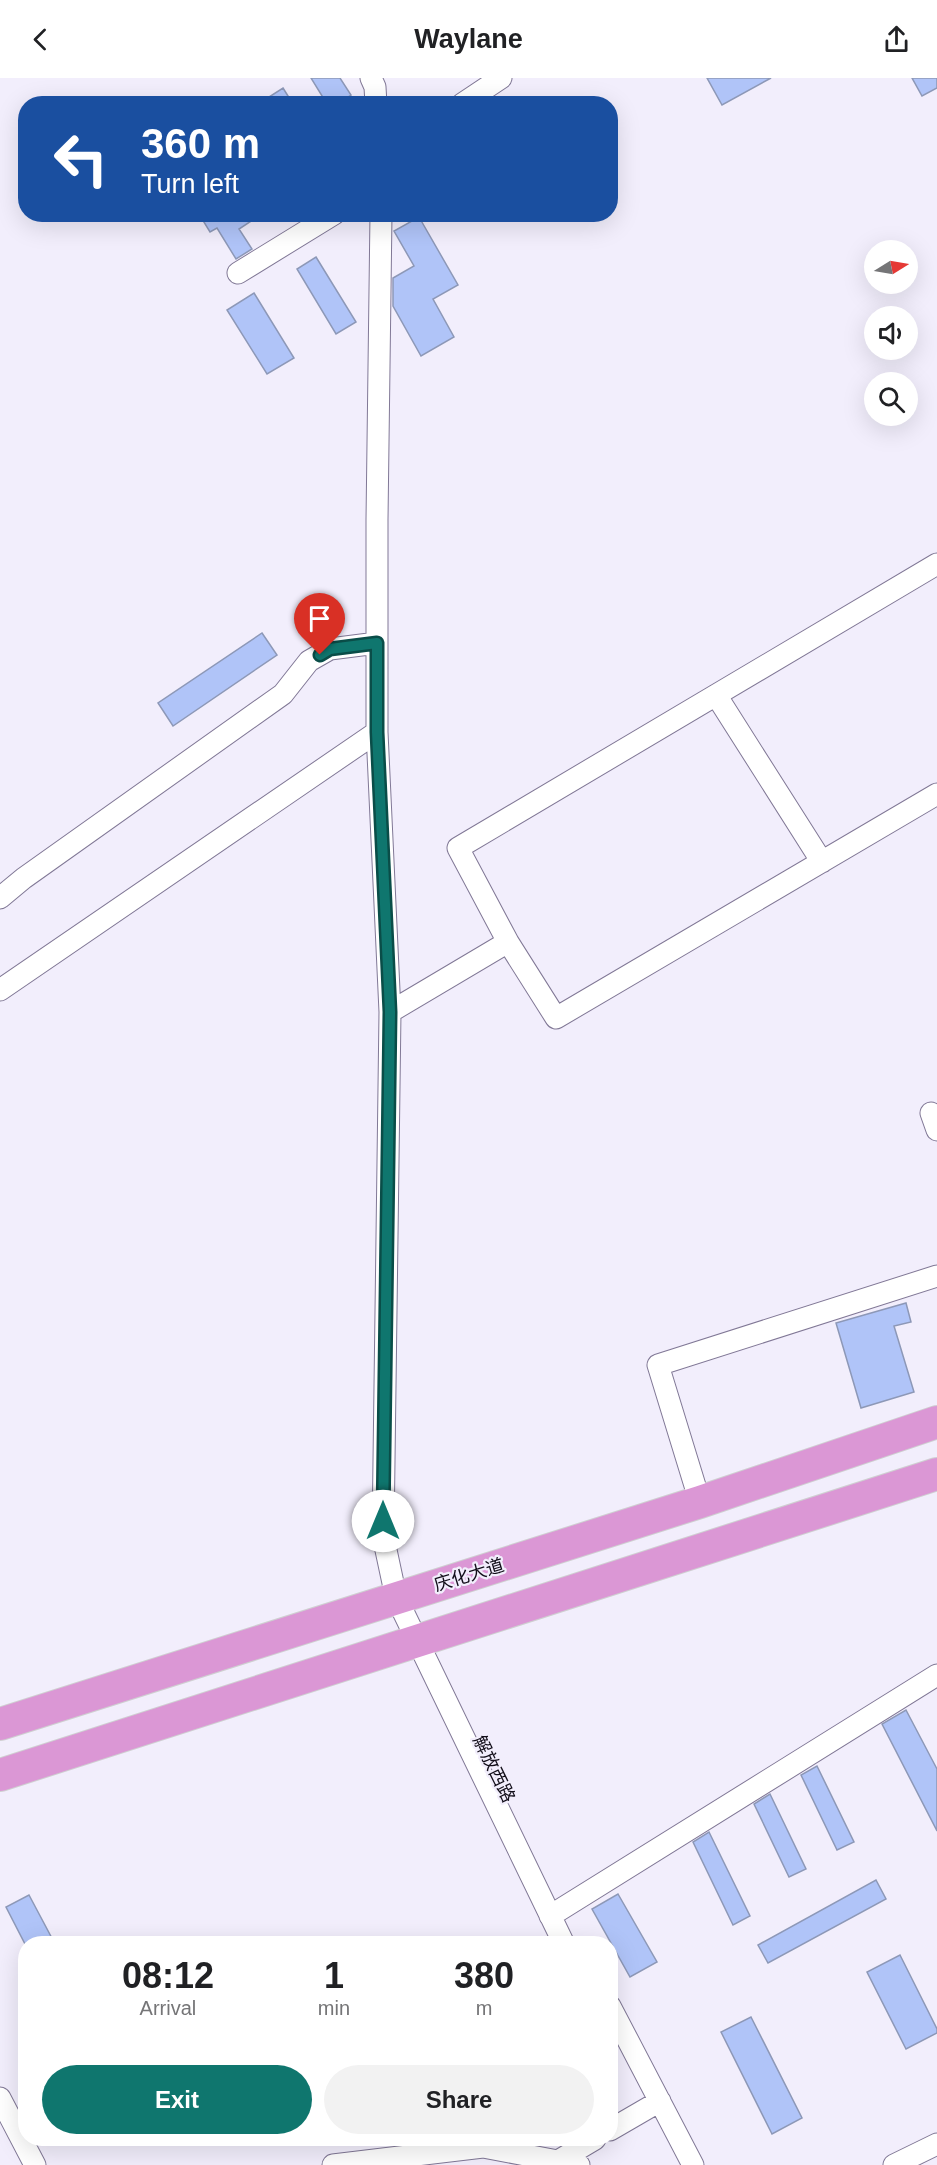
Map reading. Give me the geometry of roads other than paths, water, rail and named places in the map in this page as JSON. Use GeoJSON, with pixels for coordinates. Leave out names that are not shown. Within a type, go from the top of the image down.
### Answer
{"type":"FeatureCollection","features":[{"type":"Feature","properties":{"kind":"highway","name":"庆化大道"},"geometry":{"type":"LineString","coordinates":[[0,1724],[700,1502],[937,1422]]}},
{"type":"Feature","properties":{"kind":"highway"},"geometry":{"type":"LineString","coordinates":[[0,1774],[936,1478]]}},
{"type":"Feature","properties":{"kind":"street"},"geometry":{"type":"LineString","coordinates":[[371,78],[376,96]]}},
{"type":"Feature","properties":{"kind":"street"},"geometry":{"type":"LineString","coordinates":[[474,96],[501,78]]}},
{"type":"Feature","properties":{"kind":"street"},"geometry":{"type":"LineString","coordinates":[[238,273],[321,222]]}},
{"type":"Feature","properties":{"kind":"street","name":"解放西路"},"geometry":{"type":"LineString","coordinates":[[381,222],[377,732],[390,1012],[383,1516],[387,1563],[556,1912],[573,1936]]}},
{"type":"Feature","properties":{"kind":"street"},"geometry":{"type":"LineString","coordinates":[[937,564],[458,848],[508,942],[556,1018],[937,794]]}},
{"type":"Feature","properties":{"kind":"street"},"geometry":{"type":"LineString","coordinates":[[0,898],[24,878],[283,694],[309,662],[330,649],[377,643]]}},
{"type":"Feature","properties":{"kind":"street"},"geometry":{"type":"LineString","coordinates":[[716,695],[822,862]]}},
{"type":"Feature","properties":{"kind":"street"},"geometry":{"type":"LineString","coordinates":[[0,990],[377,732]]}},
{"type":"Feature","properties":{"kind":"street"},"geometry":{"type":"LineString","coordinates":[[390,1012],[508,942]]}},
{"type":"Feature","properties":{"kind":"street"},"geometry":{"type":"LineString","coordinates":[[700,1502],[658,1365],[937,1276]]}},
{"type":"Feature","properties":{"kind":"street"},"geometry":{"type":"LineString","coordinates":[[556,1912],[937,1674]]}},
{"type":"Feature","properties":{"kind":"street","name":"解放西路"},"geometry":{"type":"LineString","coordinates":[[556,1912],[562,1936]]}},
{"type":"Feature","properties":{"kind":"street"},"geometry":{"type":"LineString","coordinates":[[618,2024],[678,2165]]}},
{"type":"Feature","properties":{"kind":"street"},"geometry":{"type":"LineString","coordinates":[[618,2048],[693,2165]]}},
{"type":"Feature","properties":{"kind":"street"},"geometry":{"type":"LineString","coordinates":[[0,2098],[18,2132]]}},
{"type":"Feature","properties":{"kind":"street"},"geometry":{"type":"LineString","coordinates":[[618,2125],[654,2104]]}},
{"type":"Feature","properties":{"kind":"street"},"geometry":{"type":"LineString","coordinates":[[894,2165],[937,2144]]}},
{"type":"Feature","properties":{"kind":"street"},"geometry":{"type":"LineString","coordinates":[[25,2146],[35,2165]]}},
{"type":"Feature","properties":{"kind":"street"},"geometry":{"type":"LineString","coordinates":[[558,2161],[584,2146]]}},
{"type":"Feature","properties":{"kind":"street"},"geometry":{"type":"LineString","coordinates":[[333,2165],[483,2147],[579,2165]]}}]}
